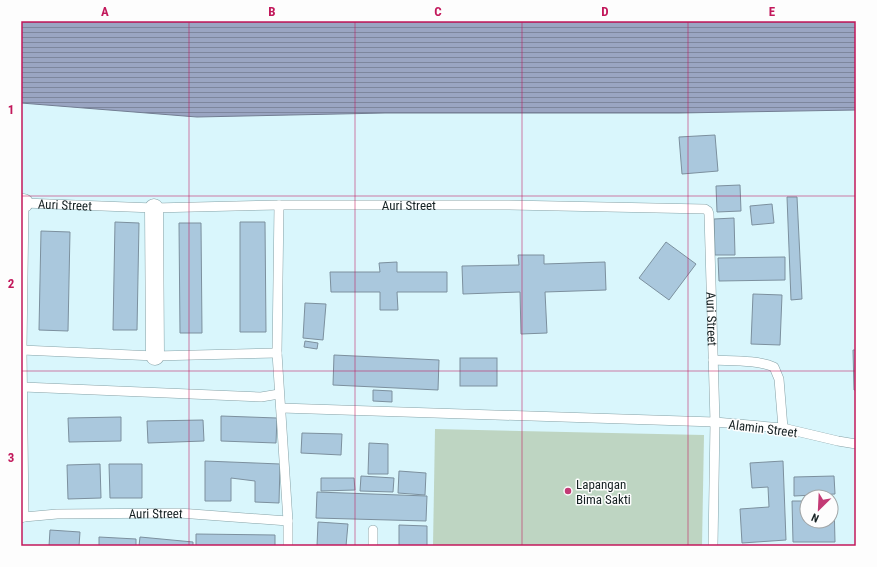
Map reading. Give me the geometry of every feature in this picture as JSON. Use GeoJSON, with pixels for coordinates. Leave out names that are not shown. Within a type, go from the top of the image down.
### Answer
{"type":"FeatureCollection","features":[{"type":"Feature","properties":{"kind":"street"},"geometry":{"type":"LineString","coordinates":[[154,208],[155,356]]}},
{"type":"Feature","properties":{"kind":"lane","name":"Auri Street"},"geometry":{"type":"LineString","coordinates":[[288,521],[178,513],[58,514],[22,518],[23,203],[154,208],[279,204],[509,205],[705,210],[708,211],[709,214],[715,422]]}},
{"type":"Feature","properties":{"kind":"lane"},"geometry":{"type":"LineString","coordinates":[[279,204],[277,353],[288,521],[288,546]]}},
{"type":"Feature","properties":{"kind":"lane"},"geometry":{"type":"LineString","coordinates":[[22,350],[155,356],[277,353]]}},
{"type":"Feature","properties":{"kind":"lane"},"geometry":{"type":"LineString","coordinates":[[713,360],[751,362],[767,364],[774,367],[779,379],[783,428]]}},
{"type":"Feature","properties":{"kind":"lane"},"geometry":{"type":"LineString","coordinates":[[23,387],[261,397],[279,394]]}},
{"type":"Feature","properties":{"kind":"lane"},"geometry":{"type":"LineString","coordinates":[[281,408],[715,422]]}},
{"type":"Feature","properties":{"kind":"lane","name":"Alamin Street"},"geometry":{"type":"LineString","coordinates":[[713,546],[715,422],[783,428],[856,444]]}},
{"type":"Feature","properties":{"kind":"lane","name":"Alamin Street"},"geometry":{"type":"LineString","coordinates":[[838,441],[856,451]]}},
{"type":"Feature","properties":{"kind":"lane"},"geometry":{"type":"LineString","coordinates":[[373,530],[373,546]]}},
{"type":"Feature","properties":{"kind":"green space","name":"Lapangan Bima Sakti"},"geometry":{"type":"Polygon","coordinates":[[[435,429],[704,435],[702,546],[433,546],[435,429]]]}},
{"type":"Feature","properties":{"kind":"water"},"geometry":{"type":"Polygon","coordinates":[[[21,21],[856,21],[856,110],[679,113],[385,113],[197,117],[21,103],[21,21]]]}},
{"type":"Feature","properties":{"kind":"building"},"geometry":{"type":"Polygon","coordinates":[[[715,135],[718,171],[682,174],[679,137],[715,135]]]}},
{"type":"Feature","properties":{"kind":"building"},"geometry":{"type":"Polygon","coordinates":[[[740,185],[741,211],[717,212],[716,186],[740,185]]]}},
{"type":"Feature","properties":{"kind":"building"},"geometry":{"type":"Polygon","coordinates":[[[787,197],[797,197],[802,299],[791,300],[787,197]]]}},
{"type":"Feature","properties":{"kind":"building"},"geometry":{"type":"Polygon","coordinates":[[[772,204],[774,223],[752,225],[750,206],[772,204]]]}},
{"type":"Feature","properties":{"kind":"building"},"geometry":{"type":"Polygon","coordinates":[[[734,218],[735,255],[715,255],[714,219],[734,218]]]}},
{"type":"Feature","properties":{"kind":"building"},"geometry":{"type":"Polygon","coordinates":[[[115,222],[139,223],[137,330],[113,330],[115,222]]]}},
{"type":"Feature","properties":{"kind":"building"},"geometry":{"type":"Polygon","coordinates":[[[240,222],[265,222],[266,332],[240,332],[240,222]]]}},
{"type":"Feature","properties":{"kind":"building"},"geometry":{"type":"Polygon","coordinates":[[[179,223],[201,223],[202,333],[180,333],[179,223]]]}},
{"type":"Feature","properties":{"kind":"building"},"geometry":{"type":"Polygon","coordinates":[[[41,231],[70,232],[68,331],[39,330],[41,231]]]}},
{"type":"Feature","properties":{"kind":"building"},"geometry":{"type":"Polygon","coordinates":[[[666,242],[696,264],[669,300],[639,278],[666,242]]]}},
{"type":"Feature","properties":{"kind":"building"},"geometry":{"type":"Polygon","coordinates":[[[518,255],[544,255],[544,264],[605,262],[606,290],[545,292],[547,333],[521,334],[520,292],[463,294],[462,266],[519,265],[518,255]]]}},
{"type":"Feature","properties":{"kind":"building"},"geometry":{"type":"Polygon","coordinates":[[[785,257],[785,280],[719,281],[718,258],[785,257]]]}},
{"type":"Feature","properties":{"kind":"building"},"geometry":{"type":"Polygon","coordinates":[[[397,262],[397,272],[447,272],[447,292],[397,292],[398,310],[380,310],[380,292],[331,292],[330,272],[380,272],[379,263],[397,262]]]}},
{"type":"Feature","properties":{"kind":"building"},"geometry":{"type":"Polygon","coordinates":[[[753,294],[782,295],[780,345],[751,344],[753,294]]]}},
{"type":"Feature","properties":{"kind":"building"},"geometry":{"type":"Polygon","coordinates":[[[305,303],[326,304],[323,340],[303,338],[305,303]]]}},
{"type":"Feature","properties":{"kind":"building"},"geometry":{"type":"Polygon","coordinates":[[[305,341],[318,343],[317,349],[304,347],[305,341]]]}},
{"type":"Feature","properties":{"kind":"building"},"geometry":{"type":"Polygon","coordinates":[[[853,350],[856,350],[856,390],[854,390],[853,350]]]}},
{"type":"Feature","properties":{"kind":"building"},"geometry":{"type":"Polygon","coordinates":[[[334,355],[439,360],[438,390],[333,385],[334,355]]]}},
{"type":"Feature","properties":{"kind":"building"},"geometry":{"type":"Polygon","coordinates":[[[460,358],[497,358],[497,386],[460,386],[460,358]]]}},
{"type":"Feature","properties":{"kind":"building"},"geometry":{"type":"Polygon","coordinates":[[[373,390],[392,391],[392,402],[373,401],[373,390]]]}},
{"type":"Feature","properties":{"kind":"building"},"geometry":{"type":"Polygon","coordinates":[[[221,416],[277,418],[276,443],[221,441],[221,416]]]}},
{"type":"Feature","properties":{"kind":"building"},"geometry":{"type":"Polygon","coordinates":[[[121,417],[121,441],[69,442],[68,418],[121,417]]]}},
{"type":"Feature","properties":{"kind":"building"},"geometry":{"type":"Polygon","coordinates":[[[203,420],[204,441],[148,443],[147,421],[203,420]]]}},
{"type":"Feature","properties":{"kind":"building"},"geometry":{"type":"Polygon","coordinates":[[[302,433],[342,434],[341,455],[301,453],[302,433]]]}},
{"type":"Feature","properties":{"kind":"building"},"geometry":{"type":"Polygon","coordinates":[[[369,443],[388,444],[388,474],[368,474],[369,443]]]}},
{"type":"Feature","properties":{"kind":"building"},"geometry":{"type":"Polygon","coordinates":[[[205,461],[280,464],[279,503],[255,502],[255,481],[231,478],[231,501],[205,501],[205,461]]]}},
{"type":"Feature","properties":{"kind":"building"},"geometry":{"type":"Polygon","coordinates":[[[783,461],[786,540],[742,543],[740,509],[769,507],[768,487],[752,488],[750,463],[783,461]]]}},
{"type":"Feature","properties":{"kind":"building"},"geometry":{"type":"Polygon","coordinates":[[[100,464],[101,498],[68,499],[67,465],[100,464]]]}},
{"type":"Feature","properties":{"kind":"building"},"geometry":{"type":"Polygon","coordinates":[[[109,464],[142,464],[142,498],[110,498],[109,464]]]}},
{"type":"Feature","properties":{"kind":"building"},"geometry":{"type":"Polygon","coordinates":[[[399,471],[426,473],[425,495],[398,493],[399,471]]]}},
{"type":"Feature","properties":{"kind":"building"},"geometry":{"type":"Polygon","coordinates":[[[361,476],[394,478],[393,492],[360,491],[361,476]]]}},
{"type":"Feature","properties":{"kind":"building"},"geometry":{"type":"Polygon","coordinates":[[[834,476],[835,489],[799,489],[799,496],[794,496],[794,477],[834,476]]]}},
{"type":"Feature","properties":{"kind":"building"},"geometry":{"type":"Polygon","coordinates":[[[321,478],[354,478],[355,490],[321,491],[321,478]]]}},
{"type":"Feature","properties":{"kind":"building"},"geometry":{"type":"Polygon","coordinates":[[[317,492],[427,496],[426,521],[316,518],[317,492]]]}},
{"type":"Feature","properties":{"kind":"building"},"geometry":{"type":"Polygon","coordinates":[[[792,501],[799,501],[799,529],[835,529],[835,542],[793,542],[792,501]]]}},
{"type":"Feature","properties":{"kind":"building"},"geometry":{"type":"Polygon","coordinates":[[[318,522],[348,524],[346,546],[317,546],[318,522]]]}},
{"type":"Feature","properties":{"kind":"building"},"geometry":{"type":"Polygon","coordinates":[[[399,525],[427,526],[427,546],[399,546],[399,525]]]}},
{"type":"Feature","properties":{"kind":"building"},"geometry":{"type":"Polygon","coordinates":[[[50,530],[80,532],[79,546],[49,546],[50,530]]]}},
{"type":"Feature","properties":{"kind":"building"},"geometry":{"type":"Polygon","coordinates":[[[196,534],[275,535],[275,546],[196,546],[196,534]]]}},
{"type":"Feature","properties":{"kind":"building"},"geometry":{"type":"Polygon","coordinates":[[[99,537],[136,539],[136,546],[99,546],[99,537]]]}},
{"type":"Feature","properties":{"kind":"building"},"geometry":{"type":"Polygon","coordinates":[[[140,537],[193,542],[193,546],[139,546],[140,537]]]}},
{"type":"Feature","properties":{"kind":"place","name":"Lapangan Bima Sakti"},"geometry":{"type":"Point","coordinates":[568,491]}}]}
